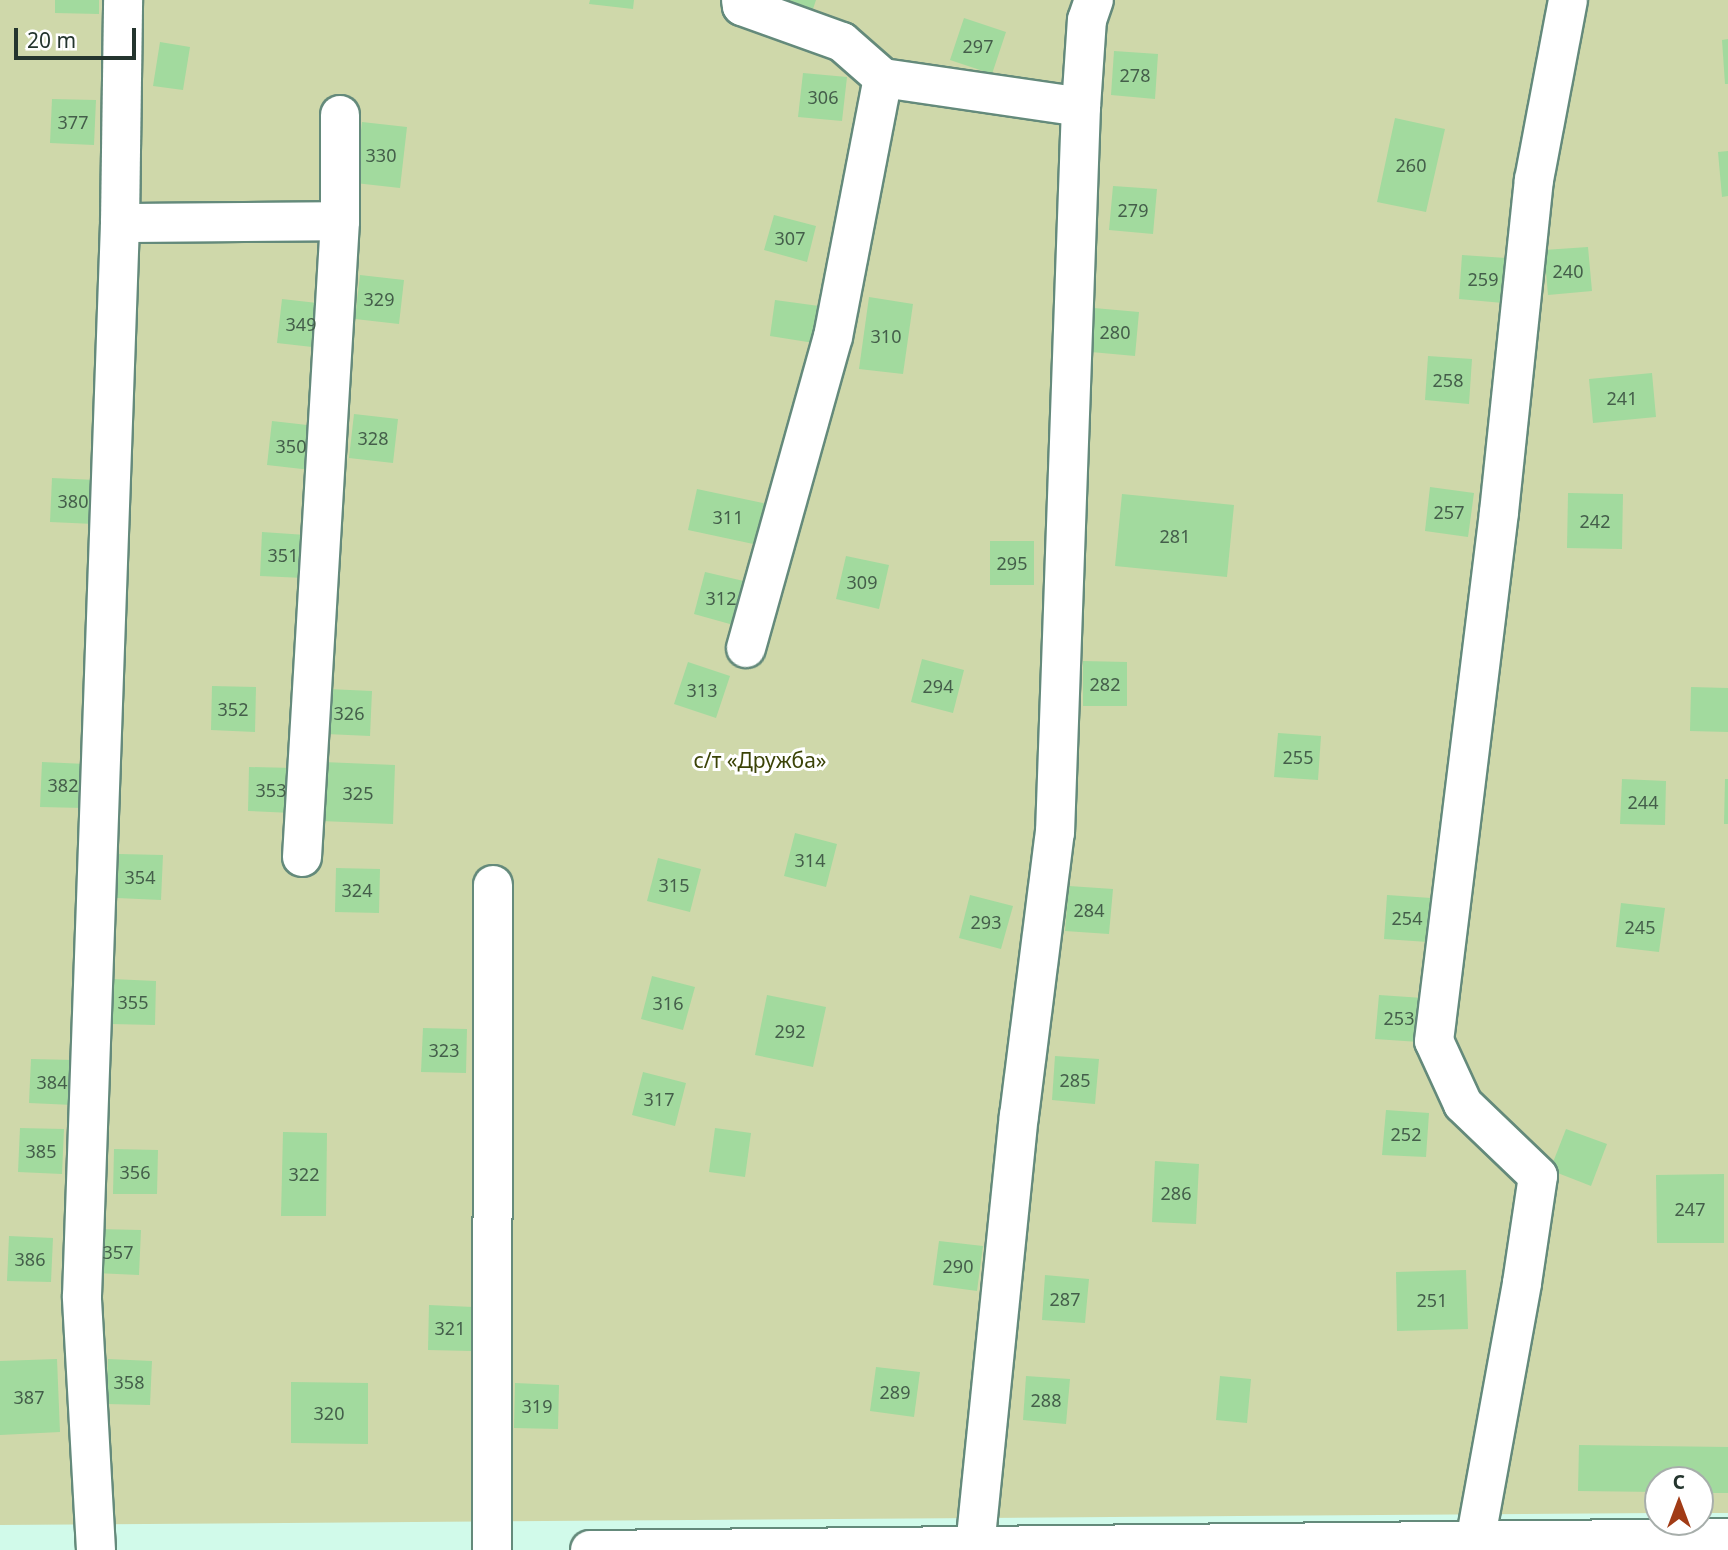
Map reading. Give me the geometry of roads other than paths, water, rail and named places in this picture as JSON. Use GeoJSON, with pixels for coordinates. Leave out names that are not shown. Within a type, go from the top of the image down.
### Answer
{"type":"FeatureCollection","features":[{"type":"Feature","properties":{"kind":"street"},"geometry":{"type":"LineString","coordinates":[[96,1550],[82,1296],[120,223],[123,0]]}},
{"type":"Feature","properties":{"kind":"street"},"geometry":{"type":"LineString","coordinates":[[741,0],[742,6],[842,42],[883,78],[1081,107]]}},
{"type":"Feature","properties":{"kind":"street"},"geometry":{"type":"LineString","coordinates":[[975,1547],[1019,1116],[1055,833],[1081,107],[1087,20],[1094,0]]}},
{"type":"Feature","properties":{"kind":"street"},"geometry":{"type":"LineString","coordinates":[[1475,1542],[1522,1283],[1538,1176],[1463,1104],[1434,1041],[1499,512],[1534,180],[1569,0]]}},
{"type":"Feature","properties":{"kind":"street"},"geometry":{"type":"LineString","coordinates":[[746,648],[833,337],[883,78]]}},
{"type":"Feature","properties":{"kind":"street"},"geometry":{"type":"LineString","coordinates":[[302,857],[340,221],[340,115]]}},
{"type":"Feature","properties":{"kind":"street"},"geometry":{"type":"LineString","coordinates":[[120,223],[340,221]]}},
{"type":"Feature","properties":{"kind":"street"},"geometry":{"type":"LineString","coordinates":[[492,1550],[493,885]]}},
{"type":"Feature","properties":{"kind":"street"},"geometry":{"type":"LineString","coordinates":[[590,1550],[1327,1547],[1728,1538]]}},
{"type":"Feature","properties":{"kind":"park label","name":"с/т «Дружба»"},"geometry":{"type":"Point","coordinates":[760,760]}}]}
